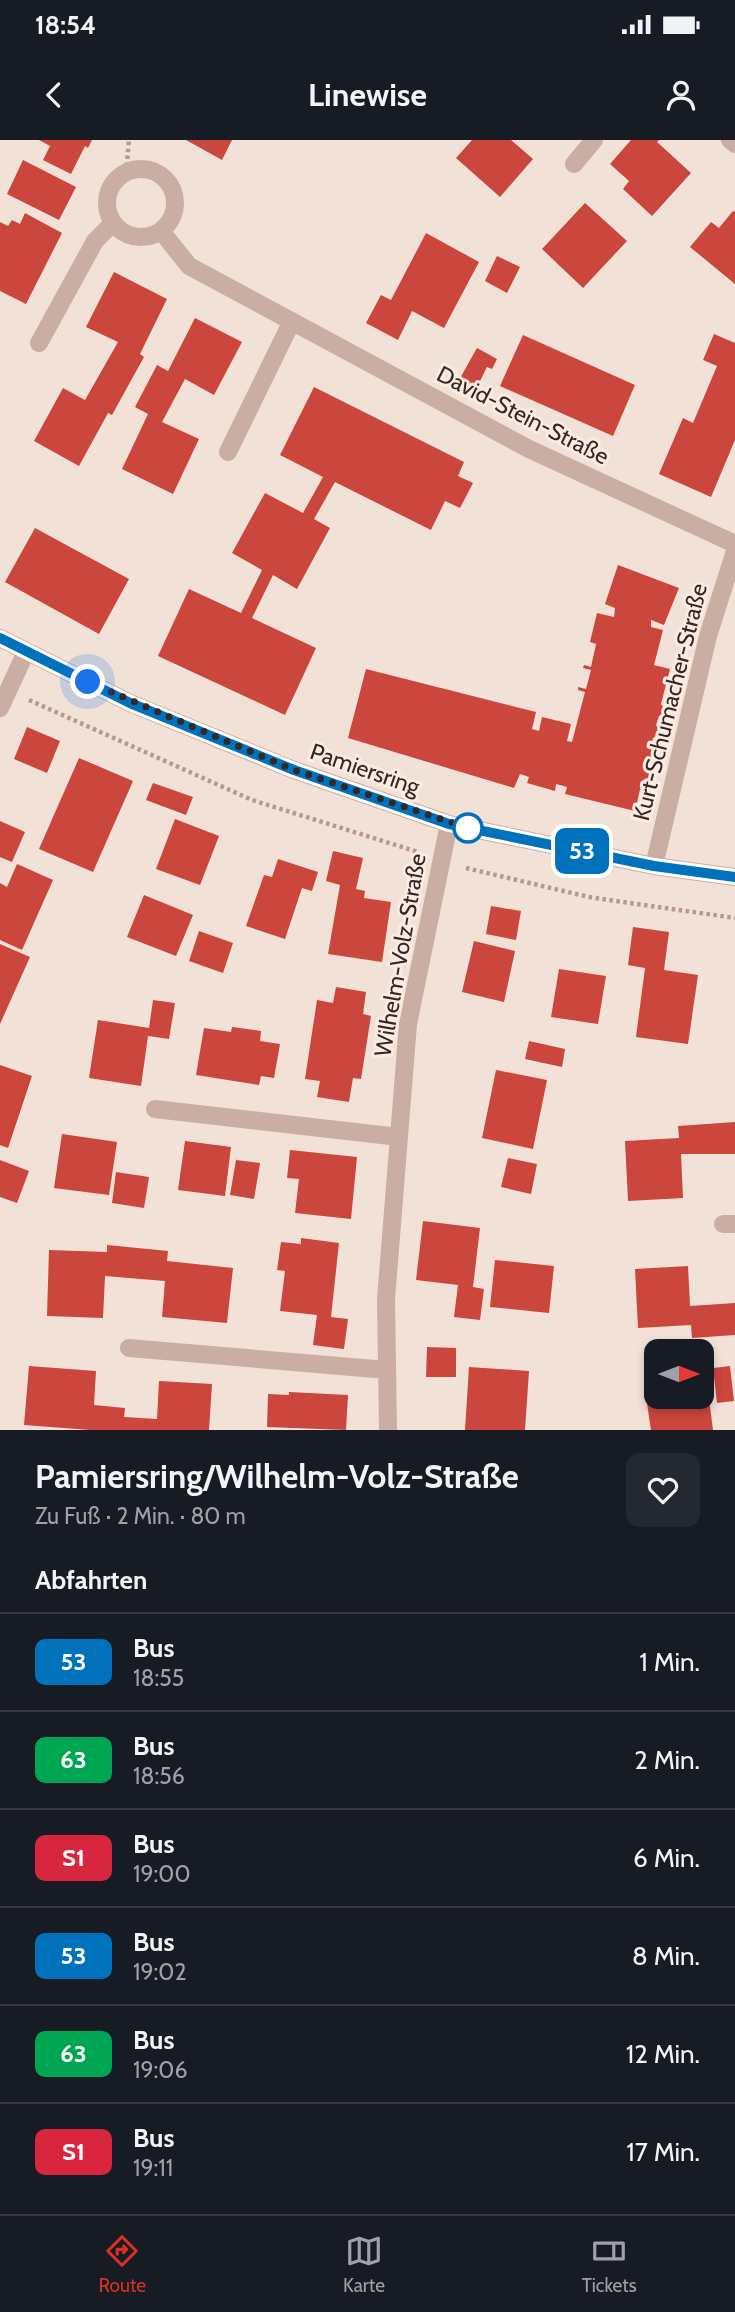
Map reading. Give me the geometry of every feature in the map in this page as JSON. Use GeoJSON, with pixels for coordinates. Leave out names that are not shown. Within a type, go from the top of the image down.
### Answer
{"type":"FeatureCollection","features":[{"type":"Feature","properties":{"kind":"street"},"geometry":{"type":"LineString","coordinates":[[574,164],[594,140]]}},
{"type":"Feature","properties":{"kind":"street"},"geometry":{"type":"LineString","coordinates":[[730,140],[735,144]]}},
{"type":"Feature","properties":{"kind":"street"},"geometry":{"type":"LineString","coordinates":[[149,170],[169,183],[176,204],[174,214],[162,232],[141,238],[121,231],[113,223],[107,202],[109,190],[126,173],[149,170]]}},
{"type":"Feature","properties":{"kind":"street"},"geometry":{"type":"LineString","coordinates":[[39,343],[95,241],[113,223]]}},
{"type":"Feature","properties":{"kind":"street","name":"David-Stein-Straße"},"geometry":{"type":"LineString","coordinates":[[162,232],[189,266],[529,449],[735,544]]}},
{"type":"Feature","properties":{"kind":"street"},"geometry":{"type":"LineString","coordinates":[[229,452],[292,321]]}},
{"type":"Feature","properties":{"kind":"street","name":"Kurt-Schumacher-Straße"},"geometry":{"type":"LineString","coordinates":[[654,866],[708,636],[735,551]]}},
{"type":"Feature","properties":{"kind":"street","name":"Pamiersring"},"geometry":{"type":"LineString","coordinates":[[0,638],[130,703],[282,765],[449,824],[654,866],[735,877]]}},
{"type":"Feature","properties":{"kind":"street"},"geometry":{"type":"LineString","coordinates":[[0,708],[26,652]]}},
{"type":"Feature","properties":{"kind":"street","name":"Wilhelm-Volz-Straße"},"geometry":{"type":"LineString","coordinates":[[388,1430],[386,1299],[408,1024],[449,824]]}},
{"type":"Feature","properties":{"kind":"street"},"geometry":{"type":"LineString","coordinates":[[155,1109],[399,1137]]}},
{"type":"Feature","properties":{"kind":"street"},"geometry":{"type":"LineString","coordinates":[[129,1348],[387,1370]]}},
{"type":"Feature","properties":{"kind":"path"},"geometry":{"type":"LineString","coordinates":[[126,173],[129,140]]}},
{"type":"Feature","properties":{"kind":"building"},"geometry":{"type":"Polygon","coordinates":[[[39,140],[92,140],[88,148],[85,146],[71,174],[43,160],[50,146],[39,140]]]}},
{"type":"Feature","properties":{"kind":"building"},"geometry":{"type":"Polygon","coordinates":[[[186,140],[232,140],[222,160],[186,140]]]}},
{"type":"Feature","properties":{"kind":"building"},"geometry":{"type":"Polygon","coordinates":[[[472,140],[511,140],[533,159],[500,197],[456,158],[472,140]]]}},
{"type":"Feature","properties":{"kind":"building"},"geometry":{"type":"Polygon","coordinates":[[[631,140],[659,140],[657,142],[691,173],[652,216],[623,189],[629,181],[610,164],[631,140]]]}},
{"type":"Feature","properties":{"kind":"building"},"geometry":{"type":"Polygon","coordinates":[[[23,160],[76,187],[59,220],[7,194],[23,160]]]}},
{"type":"Feature","properties":{"kind":"building"},"geometry":{"type":"Polygon","coordinates":[[[585,203],[627,241],[583,288],[542,249],[585,203]]]}},
{"type":"Feature","properties":{"kind":"building"},"geometry":{"type":"Polygon","coordinates":[[[733,211],[735,284],[690,247],[711,222],[719,228],[733,211]]]}},
{"type":"Feature","properties":{"kind":"building"},"geometry":{"type":"Polygon","coordinates":[[[25,213],[62,233],[26,304],[0,291],[0,222],[8,226],[12,220],[20,224],[25,213]]]}},
{"type":"Feature","properties":{"kind":"building"},"geometry":{"type":"Polygon","coordinates":[[[426,233],[479,262],[444,328],[412,311],[398,340],[366,323],[381,295],[391,300],[426,233]]]}},
{"type":"Feature","properties":{"kind":"building"},"geometry":{"type":"Polygon","coordinates":[[[497,256],[520,267],[507,293],[485,281],[497,256]]]}},
{"type":"Feature","properties":{"kind":"building"},"geometry":{"type":"Polygon","coordinates":[[[114,272],[167,299],[140,354],[144,357],[112,415],[108,413],[79,466],[34,441],[63,388],[85,400],[118,342],[86,327],[114,272]]]}},
{"type":"Feature","properties":{"kind":"building"},"geometry":{"type":"Polygon","coordinates":[[[195,318],[242,342],[214,395],[185,379],[162,422],[199,439],[173,494],[122,469],[148,414],[135,407],[157,365],[168,371],[195,318]]]}},
{"type":"Feature","properties":{"kind":"building"},"geometry":{"type":"Polygon","coordinates":[[[714,334],[735,343],[735,440],[711,497],[659,474],[683,418],[693,423],[717,366],[703,360],[714,334]]]}},
{"type":"Feature","properties":{"kind":"building"},"geometry":{"type":"Polygon","coordinates":[[[523,335],[635,385],[613,436],[500,386],[523,335]]]}},
{"type":"Feature","properties":{"kind":"building"},"geometry":{"type":"Polygon","coordinates":[[[477,348],[497,359],[492,369],[487,367],[476,389],[459,380],[477,348]]]}},
{"type":"Feature","properties":{"kind":"building"},"geometry":{"type":"Polygon","coordinates":[[[314,387],[464,462],[458,476],[473,483],[460,508],[445,501],[431,530],[335,482],[314,519],[330,528],[297,589],[273,575],[252,618],[316,648],[285,715],[158,656],[189,589],[241,613],[262,570],[232,553],[265,493],[303,513],[323,477],[280,455],[314,387]]]}},
{"type":"Feature","properties":{"kind":"building"},"geometry":{"type":"Polygon","coordinates":[[[35,528],[129,579],[99,634],[5,582],[35,528]]]}},
{"type":"Feature","properties":{"kind":"building"},"geometry":{"type":"Polygon","coordinates":[[[618,565],[679,588],[664,625],[651,620],[651,627],[663,630],[654,665],[670,669],[661,704],[666,711],[659,716],[656,725],[661,732],[653,738],[651,746],[656,755],[648,759],[646,768],[651,777],[642,781],[635,811],[565,794],[567,787],[556,784],[555,791],[527,783],[529,777],[520,774],[514,788],[348,738],[366,669],[536,712],[532,729],[539,731],[542,717],[571,724],[567,741],[572,742],[585,692],[578,690],[578,687],[586,689],[591,670],[583,668],[584,665],[591,667],[596,644],[590,642],[597,613],[614,617],[615,608],[605,604],[618,565]]]}},
{"type":"Feature","properties":{"kind":"building"},"geometry":{"type":"Polygon","coordinates":[[[27,727],[60,741],[47,773],[14,759],[27,727]]]}},
{"type":"Feature","properties":{"kind":"building"},"geometry":{"type":"Polygon","coordinates":[[[79,758],[133,781],[93,872],[39,849],[79,758]]]}},
{"type":"Feature","properties":{"kind":"building"},"geometry":{"type":"Polygon","coordinates":[[[153,783],[193,797],[186,815],[146,800],[153,783]]]}},
{"type":"Feature","properties":{"kind":"building"},"geometry":{"type":"Polygon","coordinates":[[[175,819],[219,836],[200,885],[156,869],[175,819]]]}},
{"type":"Feature","properties":{"kind":"building"},"geometry":{"type":"Polygon","coordinates":[[[0,821],[25,832],[12,862],[0,857],[0,821]]]}},
{"type":"Feature","properties":{"kind":"building"},"geometry":{"type":"Polygon","coordinates":[[[333,851],[363,858],[356,889],[365,891],[364,898],[391,902],[382,962],[328,954],[340,885],[326,881],[333,851]]]}},
{"type":"Feature","properties":{"kind":"building"},"geometry":{"type":"Polygon","coordinates":[[[278,859],[318,872],[312,891],[302,888],[285,939],[246,926],[264,875],[272,877],[278,859]]]}},
{"type":"Feature","properties":{"kind":"building"},"geometry":{"type":"Polygon","coordinates":[[[17,864],[53,880],[22,950],[0,940],[0,883],[7,887],[17,864]]]}},
{"type":"Feature","properties":{"kind":"building"},"geometry":{"type":"Polygon","coordinates":[[[144,895],[193,915],[176,956],[127,937],[144,895]]]}},
{"type":"Feature","properties":{"kind":"building"},"geometry":{"type":"Polygon","coordinates":[[[491,906],[521,911],[516,940],[486,934],[491,906]]]}},
{"type":"Feature","properties":{"kind":"building"},"geometry":{"type":"Polygon","coordinates":[[[633,927],[669,932],[664,970],[698,975],[688,1044],[636,1037],[645,968],[628,965],[633,927]]]}},
{"type":"Feature","properties":{"kind":"building"},"geometry":{"type":"Polygon","coordinates":[[[199,931],[233,943],[223,973],[189,961],[199,931]]]}},
{"type":"Feature","properties":{"kind":"building"},"geometry":{"type":"Polygon","coordinates":[[[474,941],[515,951],[504,1002],[462,992],[474,941]]]}},
{"type":"Feature","properties":{"kind":"building"},"geometry":{"type":"Polygon","coordinates":[[[0,944],[30,957],[0,1024],[0,944]]]}},
{"type":"Feature","properties":{"kind":"building"},"geometry":{"type":"Polygon","coordinates":[[[559,969],[606,976],[598,1024],[551,1017],[559,969]]]}},
{"type":"Feature","properties":{"kind":"building"},"geometry":{"type":"Polygon","coordinates":[[[336,987],[366,992],[363,1014],[371,1016],[361,1079],[353,1078],[349,1102],[317,1097],[320,1081],[305,1079],[317,1000],[333,1003],[336,987]]]}},
{"type":"Feature","properties":{"kind":"building"},"geometry":{"type":"Polygon","coordinates":[[[153,1000],[175,1003],[169,1039],[148,1036],[141,1086],[89,1078],[98,1020],[149,1028],[153,1000]]]}},
{"type":"Feature","properties":{"kind":"building"},"geometry":{"type":"Polygon","coordinates":[[[232,1027],[261,1031],[260,1041],[280,1044],[274,1078],[261,1076],[259,1085],[196,1075],[204,1028],[231,1032],[232,1027]]]}},
{"type":"Feature","properties":{"kind":"building"},"geometry":{"type":"Polygon","coordinates":[[[529,1041],[565,1049],[562,1067],[525,1059],[529,1041]]]}},
{"type":"Feature","properties":{"kind":"building"},"geometry":{"type":"Polygon","coordinates":[[[0,1065],[32,1076],[8,1148],[0,1145],[0,1065]]]}},
{"type":"Feature","properties":{"kind":"building"},"geometry":{"type":"Polygon","coordinates":[[[496,1070],[547,1080],[533,1149],[482,1138],[496,1070]]]}},
{"type":"Feature","properties":{"kind":"building"},"geometry":{"type":"Polygon","coordinates":[[[735,1122],[735,1154],[681,1154],[683,1198],[628,1201],[625,1141],[679,1138],[678,1126],[735,1122]]]}},
{"type":"Feature","properties":{"kind":"building"},"geometry":{"type":"Polygon","coordinates":[[[62,1134],[117,1142],[109,1195],[54,1188],[62,1134]]]}},
{"type":"Feature","properties":{"kind":"building"},"geometry":{"type":"Polygon","coordinates":[[[185,1141],[231,1147],[225,1196],[178,1190],[185,1141]]]}},
{"type":"Feature","properties":{"kind":"building"},"geometry":{"type":"Polygon","coordinates":[[[290,1150],[357,1157],[351,1219],[295,1213],[299,1179],[287,1178],[290,1150]]]}},
{"type":"Feature","properties":{"kind":"building"},"geometry":{"type":"Polygon","coordinates":[[[508,1158],[537,1164],[531,1194],[501,1187],[508,1158]]]}},
{"type":"Feature","properties":{"kind":"building"},"geometry":{"type":"Polygon","coordinates":[[[0,1160],[29,1171],[17,1203],[0,1197],[0,1160]]]}},
{"type":"Feature","properties":{"kind":"building"},"geometry":{"type":"Polygon","coordinates":[[[236,1160],[260,1163],[254,1199],[230,1195],[236,1160]]]}},
{"type":"Feature","properties":{"kind":"building"},"geometry":{"type":"Polygon","coordinates":[[[116,1172],[149,1177],[144,1208],[112,1203],[116,1172]]]}},
{"type":"Feature","properties":{"kind":"building"},"geometry":{"type":"Polygon","coordinates":[[[423,1221],[480,1228],[473,1287],[484,1289],[480,1320],[454,1317],[458,1285],[416,1280],[423,1221]]]}},
{"type":"Feature","properties":{"kind":"building"},"geometry":{"type":"Polygon","coordinates":[[[301,1238],[339,1243],[331,1317],[348,1319],[344,1349],[313,1345],[317,1315],[280,1311],[285,1271],[277,1270],[281,1242],[301,1244],[301,1238]]]}},
{"type":"Feature","properties":{"kind":"building"},"geometry":{"type":"Polygon","coordinates":[[[107,1245],[168,1251],[167,1261],[233,1268],[227,1323],[162,1317],[165,1281],[105,1276],[103,1318],[47,1316],[49,1250],[107,1252],[107,1245]]]}},
{"type":"Feature","properties":{"kind":"building"},"geometry":{"type":"Polygon","coordinates":[[[495,1260],[554,1266],[549,1313],[490,1307],[495,1260]]]}},
{"type":"Feature","properties":{"kind":"building"},"geometry":{"type":"Polygon","coordinates":[[[688,1266],[690,1306],[735,1303],[735,1335],[692,1338],[691,1325],[638,1328],[635,1269],[688,1266]]]}},
{"type":"Feature","properties":{"kind":"building"},"geometry":{"type":"Polygon","coordinates":[[[427,1347],[456,1348],[456,1377],[426,1377],[427,1347]]]}},
{"type":"Feature","properties":{"kind":"building"},"geometry":{"type":"Polygon","coordinates":[[[29,1366],[96,1371],[94,1405],[125,1408],[124,1417],[157,1419],[159,1381],[212,1384],[209,1430],[90,1430],[24,1425],[29,1366]]]}},
{"type":"Feature","properties":{"kind":"building"},"geometry":{"type":"Polygon","coordinates":[[[730,1366],[734,1401],[717,1403],[714,1368],[730,1366]]]}},
{"type":"Feature","properties":{"kind":"building"},"geometry":{"type":"Polygon","coordinates":[[[469,1367],[529,1371],[525,1430],[465,1430],[469,1367]]]}},
{"type":"Feature","properties":{"kind":"building"},"geometry":{"type":"Polygon","coordinates":[[[289,1392],[348,1395],[346,1430],[267,1427],[268,1394],[289,1395],[289,1392]]]}},
{"type":"Feature","properties":{"kind":"building"},"geometry":{"type":"Polygon","coordinates":[[[648,1409],[710,1409],[713,1430],[651,1430],[648,1409]]]}},
{"type":"Feature","properties":{"kind":"bus line","name":"53"},"geometry":{"type":"LineString","coordinates":[[0,638],[130,703],[294,770],[449,824],[654,866],[735,877]]}},
{"type":"Feature","properties":{"kind":"route"},"geometry":{"type":"LineString","coordinates":[[88,682],[130,703],[294,770],[449,824],[468,828]]}}]}
